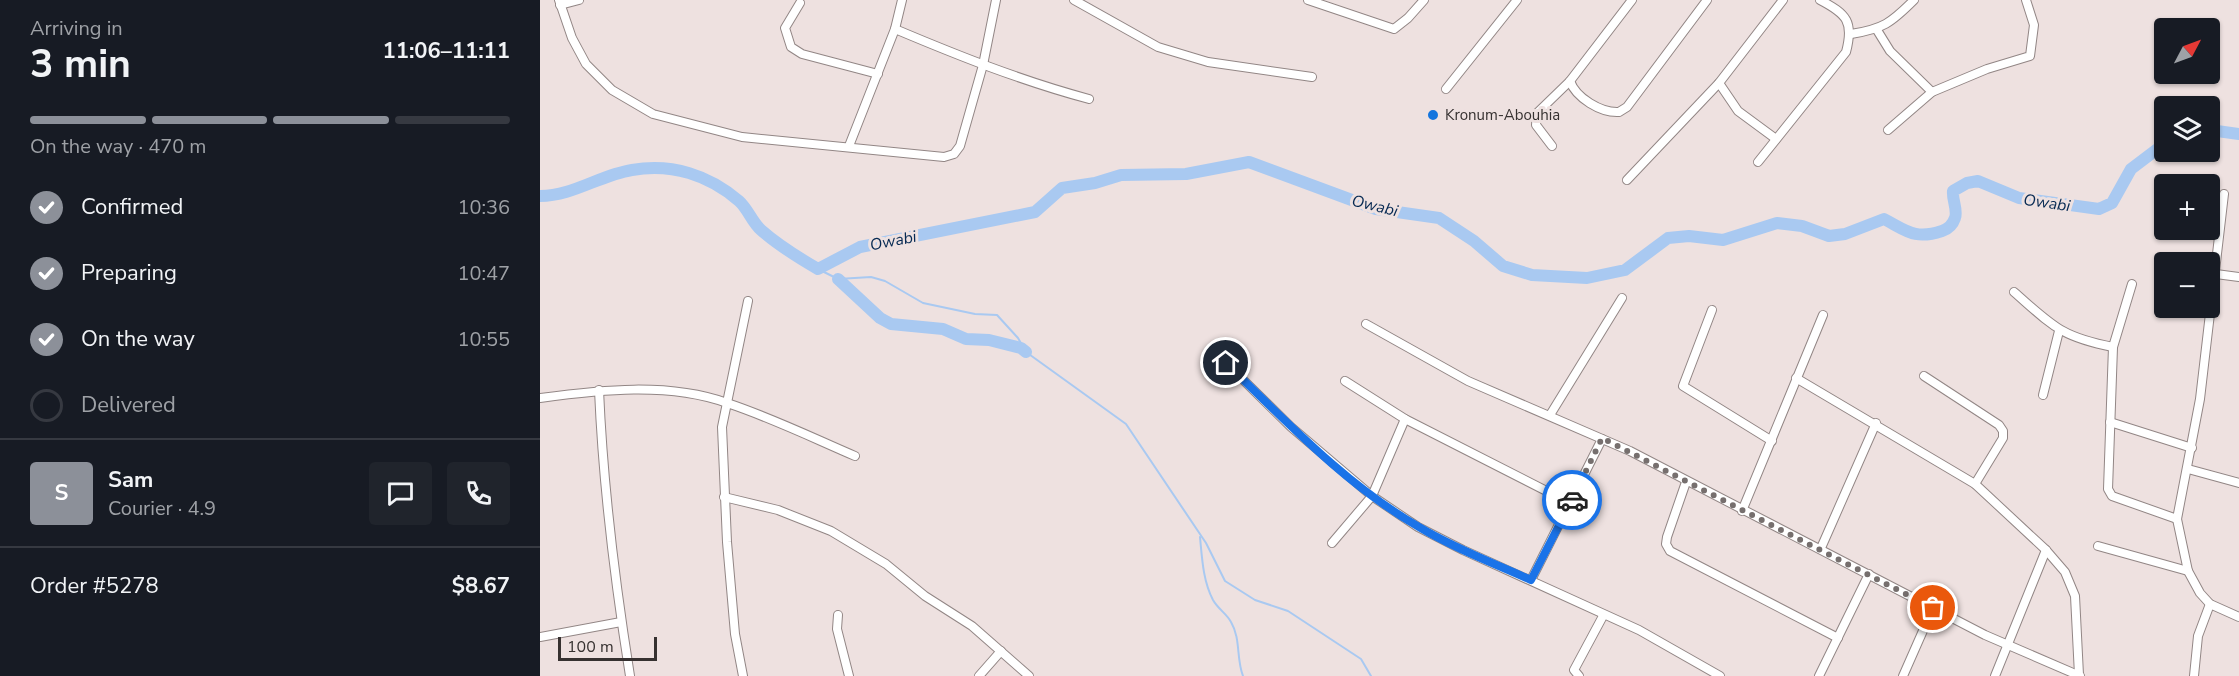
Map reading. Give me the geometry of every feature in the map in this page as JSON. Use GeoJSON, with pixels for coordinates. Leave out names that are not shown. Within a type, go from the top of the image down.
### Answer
{"type":"FeatureCollection","features":[{"type":"Feature","properties":{"kind":"street"},"geometry":{"type":"LineString","coordinates":[[579,0],[560,2],[586,64],[612,90],[653,114],[742,137],[945,157],[954,154],[960,147],[983,66],[996,0]]}},
{"type":"Feature","properties":{"kind":"street"},"geometry":{"type":"LineString","coordinates":[[849,146],[895,29],[903,0]]}},
{"type":"Feature","properties":{"kind":"street"},"geometry":{"type":"LineString","coordinates":[[1074,0],[1158,47],[1208,62],[1312,77]]}},
{"type":"Feature","properties":{"kind":"street"},"geometry":{"type":"LineString","coordinates":[[1308,0],[1394,29],[1408,18],[1424,0]]}},
{"type":"Feature","properties":{"kind":"street"},"geometry":{"type":"LineString","coordinates":[[1446,89],[1517,0]]}},
{"type":"Feature","properties":{"kind":"street"},"geometry":{"type":"LineString","coordinates":[[1570,81],[1581,96],[1598,108],[1618,112],[1627,107],[1707,0]]}},
{"type":"Feature","properties":{"kind":"street"},"geometry":{"type":"LineString","coordinates":[[1627,180],[1719,83],[1783,0]]}},
{"type":"Feature","properties":{"kind":"street"},"geometry":{"type":"LineString","coordinates":[[1758,162],[1842,59],[1851,34],[1842,13],[1820,0]]}},
{"type":"Feature","properties":{"kind":"street"},"geometry":{"type":"LineString","coordinates":[[1851,34],[1877,30],[1894,20],[1914,0]]}},
{"type":"Feature","properties":{"kind":"street"},"geometry":{"type":"LineString","coordinates":[[1888,130],[1932,92],[1987,69],[2030,56],[2034,25],[2026,0]]}},
{"type":"Feature","properties":{"kind":"street"},"geometry":{"type":"LineString","coordinates":[[1552,147],[1536,125],[1537,113],[1570,81],[1629,1]]}},
{"type":"Feature","properties":{"kind":"street"},"geometry":{"type":"LineString","coordinates":[[800,3],[785,28],[791,47],[802,54],[878,74]]}},
{"type":"Feature","properties":{"kind":"street"},"geometry":{"type":"LineString","coordinates":[[895,29],[983,66],[1044,87],[1089,99]]}},
{"type":"Feature","properties":{"kind":"street"},"geometry":{"type":"LineString","coordinates":[[1877,30],[1890,51],[1932,92]]}},
{"type":"Feature","properties":{"kind":"street"},"geometry":{"type":"LineString","coordinates":[[1719,83],[1738,111],[1776,139]]}},
{"type":"Feature","properties":{"kind":"street"},"geometry":{"type":"LineString","coordinates":[[2218,252],[2224,194]]}},
{"type":"Feature","properties":{"kind":"street"},"geometry":{"type":"LineString","coordinates":[[2220,275],[2239,278]]}},
{"type":"Feature","properties":{"kind":"street"},"geometry":{"type":"LineString","coordinates":[[2132,284],[2113,347],[2109,493],[2177,519]]}},
{"type":"Feature","properties":{"kind":"street"},"geometry":{"type":"LineString","coordinates":[[2014,292],[2060,332],[2084,341],[2113,347]]}},
{"type":"Feature","properties":{"kind":"street"},"geometry":{"type":"LineString","coordinates":[[1550,416],[1622,298]]}},
{"type":"Feature","properties":{"kind":"street"},"geometry":{"type":"LineString","coordinates":[[743,676],[735,634],[724,497],[722,428],[748,301]]}},
{"type":"Feature","properties":{"kind":"street"},"geometry":{"type":"LineString","coordinates":[[1712,310],[1683,386],[1772,441]]}},
{"type":"Feature","properties":{"kind":"street"},"geometry":{"type":"LineString","coordinates":[[1742,511],[1822,315]]}},
{"type":"Feature","properties":{"kind":"street"},"geometry":{"type":"LineString","coordinates":[[2210,318],[2192,448],[2177,519],[2188,571],[2200,593],[2210,604],[2238,615]]}},
{"type":"Feature","properties":{"kind":"street"},"geometry":{"type":"LineString","coordinates":[[1366,324],[1468,381],[1602,438],[1742,511],[1821,548],[2007,646],[2080,676],[2075,597],[2065,572],[2046,550],[1975,484],[1876,423],[1796,378]]}},
{"type":"Feature","properties":{"kind":"street"},"geometry":{"type":"LineString","coordinates":[[2043,395],[2060,332]]}},
{"type":"Feature","properties":{"kind":"street"},"geometry":{"type":"LineString","coordinates":[[1226,363],[1291,427],[1372,496],[1427,532],[1603,616],[1639,630],[1720,676]]}},
{"type":"Feature","properties":{"kind":"street"},"geometry":{"type":"LineString","coordinates":[[1924,376],[1999,425],[2003,431],[2003,438],[1975,484]]}},
{"type":"Feature","properties":{"kind":"street"},"geometry":{"type":"LineString","coordinates":[[1345,381],[1406,418],[1570,504]]}},
{"type":"Feature","properties":{"kind":"street"},"geometry":{"type":"LineString","coordinates":[[599,390],[602,447],[621,622],[630,676]]}},
{"type":"Feature","properties":{"kind":"street"},"geometry":{"type":"LineString","coordinates":[[540,398],[599,390],[666,392],[726,402],[855,456]]}},
{"type":"Feature","properties":{"kind":"street"},"geometry":{"type":"LineString","coordinates":[[1332,543],[1372,496],[1406,418]]}},
{"type":"Feature","properties":{"kind":"street"},"geometry":{"type":"LineString","coordinates":[[2110,422],[2192,448]]}},
{"type":"Feature","properties":{"kind":"street"},"geometry":{"type":"LineString","coordinates":[[1821,548],[1876,423]]}},
{"type":"Feature","properties":{"kind":"street"},"geometry":{"type":"LineString","coordinates":[[1531,580],[1602,438]]}},
{"type":"Feature","properties":{"kind":"street"},"geometry":{"type":"LineString","coordinates":[[2188,469],[2239,483]]}},
{"type":"Feature","properties":{"kind":"street"},"geometry":{"type":"LineString","coordinates":[[1686,482],[1667,537],[1666,544],[1670,551],[1838,638]]}},
{"type":"Feature","properties":{"kind":"street"},"geometry":{"type":"LineString","coordinates":[[724,497],[778,510],[831,531],[886,564],[925,596],[972,626],[1029,676]]}},
{"type":"Feature","properties":{"kind":"street"},"geometry":{"type":"LineString","coordinates":[[2098,546],[2188,571]]}},
{"type":"Feature","properties":{"kind":"street"},"geometry":{"type":"LineString","coordinates":[[1995,676],[2046,550]]}},
{"type":"Feature","properties":{"kind":"street"},"geometry":{"type":"LineString","coordinates":[[1819,676],[1869,574]]}},
{"type":"Feature","properties":{"kind":"street"},"geometry":{"type":"LineString","coordinates":[[2194,676],[2198,636],[2210,604]]}},
{"type":"Feature","properties":{"kind":"street"},"geometry":{"type":"LineString","coordinates":[[1903,676],[1933,608]]}},
{"type":"Feature","properties":{"kind":"street"},"geometry":{"type":"LineString","coordinates":[[838,615],[837,629],[849,676]]}},
{"type":"Feature","properties":{"kind":"street"},"geometry":{"type":"LineString","coordinates":[[1579,676],[1574,670],[1603,616]]}},
{"type":"Feature","properties":{"kind":"street"},"geometry":{"type":"LineString","coordinates":[[540,637],[621,622]]}},
{"type":"Feature","properties":{"kind":"street"},"geometry":{"type":"LineString","coordinates":[[979,676],[1001,651]]}},
{"type":"Feature","properties":{"kind":"waterway","name":"Owabi"},"geometry":{"type":"LineString","coordinates":[[2220,131],[2239,134]]}},
{"type":"Feature","properties":{"kind":"waterway","name":"Owabi"},"geometry":{"type":"LineString","coordinates":[[540,196],[564,193],[632,170],[661,168],[689,173],[727,192],[742,204],[761,230],[818,269],[860,247],[1035,212],[1062,188],[1095,183],[1121,175],[1186,174],[1249,162],[1376,209],[1439,218],[1474,241],[1503,266],[1532,275],[1587,278],[1625,270],[1668,238],[1689,236],[1723,240],[1777,223],[1802,226],[1829,236],[1845,234],[1884,219],[1912,233],[1933,234],[1946,229],[1954,220],[1956,212],[1953,191],[1967,183],[1978,181],[2019,198],[2099,209],[2112,203],[2131,169],[2154,152]]}},
{"type":"Feature","properties":{"kind":"waterway"},"geometry":{"type":"LineString","coordinates":[[818,269],[838,279],[871,277],[885,281],[923,303],[975,314],[997,315],[1018,338],[1026,352],[1126,424],[1206,543],[1225,581],[1255,600],[1288,611],[1361,659],[1371,676]]}},
{"type":"Feature","properties":{"kind":"waterway"},"geometry":{"type":"LineString","coordinates":[[838,279],[880,318],[891,324],[943,329],[966,339],[989,340],[1021,348],[1026,352]]}},
{"type":"Feature","properties":{"kind":"waterway"},"geometry":{"type":"LineString","coordinates":[[1200,537],[1207,585],[1213,600],[1234,628],[1243,676]]}},
{"type":"Feature","properties":{"kind":"way so far"},"geometry":{"type":"LineString","coordinates":[[1572,500],[1602,438],[1742,511],[1805,540],[1933,608]]}},
{"type":"Feature","properties":{"kind":"place","name":"Kronum-Abouhia"},"geometry":{"type":"Point","coordinates":[1433,115]}},
{"type":"Feature","properties":{"kind":"route"},"geometry":{"type":"LineString","coordinates":[[1226,363],[1291,427],[1372,496],[1418,527],[1531,580],[1572,500]]}}]}
